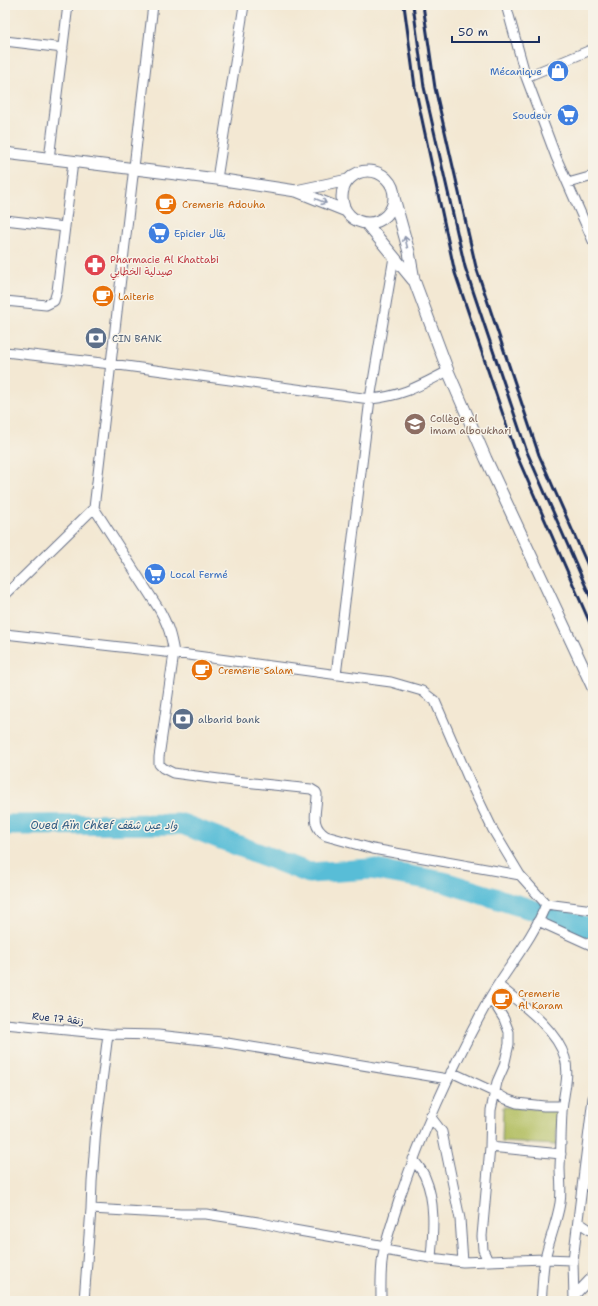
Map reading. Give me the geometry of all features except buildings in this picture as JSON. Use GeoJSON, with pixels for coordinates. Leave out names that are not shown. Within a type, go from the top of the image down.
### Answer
{"type":"FeatureCollection","features":[{"type":"Feature","properties":{"kind":"street"},"geometry":{"type":"LineString","coordinates":[[49,159],[68,5]]}},
{"type":"Feature","properties":{"kind":"street"},"geometry":{"type":"LineString","coordinates":[[153,5],[135,170],[110,364],[94,508],[159,609],[172,636],[174,653],[158,756],[159,764],[167,771],[174,773],[311,789],[317,794],[315,825],[319,831],[326,836],[373,849],[520,874]]}},
{"type":"Feature","properties":{"kind":"street"},"geometry":{"type":"LineString","coordinates":[[217,179],[244,5]]}},
{"type":"Feature","properties":{"kind":"street"},"geometry":{"type":"LineString","coordinates":[[506,5],[526,77],[556,156],[593,241]]}},
{"type":"Feature","properties":{"kind":"street"},"geometry":{"type":"LineString","coordinates":[[5,41],[63,48]]}},
{"type":"Feature","properties":{"kind":"street"},"geometry":{"type":"LineString","coordinates":[[526,77],[593,49]]}},
{"type":"Feature","properties":{"kind":"street"},"geometry":{"type":"LineString","coordinates":[[5,153],[217,179],[296,191],[346,211]]}},
{"type":"Feature","properties":{"kind":"street"},"geometry":{"type":"LineString","coordinates":[[5,300],[40,305],[50,304],[54,301],[57,290],[73,162]]}},
{"type":"Feature","properties":{"kind":"street"},"geometry":{"type":"LineString","coordinates":[[394,198],[391,209],[383,218],[375,222],[366,223],[353,218],[346,211],[342,201],[342,194],[348,180],[360,172],[369,171],[378,173],[389,181],[393,189],[394,198],[409,252],[414,280],[448,371],[496,480],[593,688]]}},
{"type":"Feature","properties":{"kind":"street"},"geometry":{"type":"LineString","coordinates":[[568,183],[593,176]]}},
{"type":"Feature","properties":{"kind":"street"},"geometry":{"type":"LineString","coordinates":[[296,191],[348,180]]}},
{"type":"Feature","properties":{"kind":"street"},"geometry":{"type":"LineString","coordinates":[[5,220],[64,227]]}},
{"type":"Feature","properties":{"kind":"street"},"geometry":{"type":"LineString","coordinates":[[366,223],[414,280]]}},
{"type":"Feature","properties":{"kind":"street"},"geometry":{"type":"LineString","coordinates":[[336,674],[370,399],[394,257]]}},
{"type":"Feature","properties":{"kind":"street"},"geometry":{"type":"LineString","coordinates":[[5,352],[110,364],[370,399],[402,394],[448,371]]}},
{"type":"Feature","properties":{"kind":"street"},"geometry":{"type":"LineString","coordinates":[[5,595],[94,508]]}},
{"type":"Feature","properties":{"kind":"street"},"geometry":{"type":"LineString","coordinates":[[5,634],[174,653],[336,674],[390,682],[414,688],[428,694],[435,701],[470,782],[490,823],[520,874],[545,905],[593,910]]}},
{"type":"Feature","properties":{"kind":"street"},"geometry":{"type":"LineString","coordinates":[[381,1301],[382,1269],[385,1248],[413,1159],[430,1116],[489,1000],[539,920],[545,905]]}},
{"type":"Feature","properties":{"kind":"street"},"geometry":{"type":"LineString","coordinates":[[539,920],[593,946]]}},
{"type":"Feature","properties":{"kind":"street"},"geometry":{"type":"LineString","coordinates":[[498,985],[528,1009],[548,1028],[565,1057],[567,1074],[562,1106],[562,1183],[556,1222],[545,1259],[541,1301]]}},
{"type":"Feature","properties":{"kind":"street"},"geometry":{"type":"LineString","coordinates":[[488,1261],[483,1250],[482,1236],[492,1110],[494,1092],[504,1066],[509,1044],[509,1032],[504,1019],[496,1006],[489,1000]]}},
{"type":"Feature","properties":{"kind":"street","name":"Rue 17 زنقة"},"geometry":{"type":"LineString","coordinates":[[5,1024],[108,1034],[158,1035],[206,1040],[450,1075],[518,1103],[544,1106],[562,1106]]}},
{"type":"Feature","properties":{"kind":"street"},"geometry":{"type":"LineString","coordinates":[[84,1301],[96,1129],[108,1034]]}},
{"type":"Feature","properties":{"kind":"street"},"geometry":{"type":"LineString","coordinates":[[574,1298],[573,1260],[593,1098]]}},
{"type":"Feature","properties":{"kind":"street"},"geometry":{"type":"LineString","coordinates":[[430,1116],[442,1132],[460,1219],[463,1262]]}},
{"type":"Feature","properties":{"kind":"street"},"geometry":{"type":"LineString","coordinates":[[490,1147],[561,1154]]}},
{"type":"Feature","properties":{"kind":"street"},"geometry":{"type":"LineString","coordinates":[[413,1159],[425,1177],[432,1202],[433,1231],[431,1258]]}},
{"type":"Feature","properties":{"kind":"street"},"geometry":{"type":"LineString","coordinates":[[91,1209],[206,1214],[258,1222],[431,1258],[463,1262],[545,1259],[573,1260]]}},
{"type":"Feature","properties":{"kind":"street"},"geometry":{"type":"LineString","coordinates":[[578,1222],[593,1232]]}},
{"type":"Feature","properties":{"kind":"street"},"geometry":{"type":"LineString","coordinates":[[574,1298],[593,1276]]}},
{"type":"Feature","properties":{"kind":"green space"},"geometry":{"type":"Polygon","coordinates":[[[503,1107],[558,1110],[556,1145],[502,1142],[503,1107]]]}},
{"type":"Feature","properties":{"kind":"waterway","name":"Oued Aïn Chkef واد عين شقف"},"geometry":{"type":"LineString","coordinates":[[5,825],[182,824],[309,873],[371,869],[444,882],[593,929]]}},
{"type":"Feature","properties":{"kind":"railway"},"geometry":{"type":"LineString","coordinates":[[404,5],[415,87],[455,273],[517,456],[593,630]]}},
{"type":"Feature","properties":{"kind":"railway"},"geometry":{"type":"LineString","coordinates":[[413,5],[424,87],[465,267],[527,452],[593,603]]}},
{"type":"Feature","properties":{"kind":"railway"},"geometry":{"type":"LineString","coordinates":[[423,5],[435,88],[476,267],[539,455],[593,577]]}},
{"type":"Feature","properties":{"kind":"place","name":"Mécanique"},"geometry":{"type":"Point","coordinates":[558,71]}},
{"type":"Feature","properties":{"kind":"place","name":"Soudeur"},"geometry":{"type":"Point","coordinates":[568,115]}},
{"type":"Feature","properties":{"kind":"place","name":"Cremerie Adouha"},"geometry":{"type":"Point","coordinates":[166,204]}},
{"type":"Feature","properties":{"kind":"place","name":"Epicier بقال"},"geometry":{"type":"Point","coordinates":[159,233]}},
{"type":"Feature","properties":{"kind":"place","name":"Pharmacie Al Khattabi صيدلية الخطابي"},"geometry":{"type":"Point","coordinates":[95,265]}},
{"type":"Feature","properties":{"kind":"place","name":"Laiterie"},"geometry":{"type":"Point","coordinates":[103,296]}},
{"type":"Feature","properties":{"kind":"place","name":"CIN BANK"},"geometry":{"type":"Point","coordinates":[96,338]}},
{"type":"Feature","properties":{"kind":"place","name":"Collège al imam alboukhari"},"geometry":{"type":"Point","coordinates":[415,424]}},
{"type":"Feature","properties":{"kind":"place","name":"Local Fermé"},"geometry":{"type":"Point","coordinates":[155,574]}},
{"type":"Feature","properties":{"kind":"place","name":"Cremerie Salam"},"geometry":{"type":"Point","coordinates":[202,670]}},
{"type":"Feature","properties":{"kind":"place","name":"albarid bank"},"geometry":{"type":"Point","coordinates":[183,719]}},
{"type":"Feature","properties":{"kind":"place","name":"Cremerie Al Karam"},"geometry":{"type":"Point","coordinates":[502,999]}}]}
